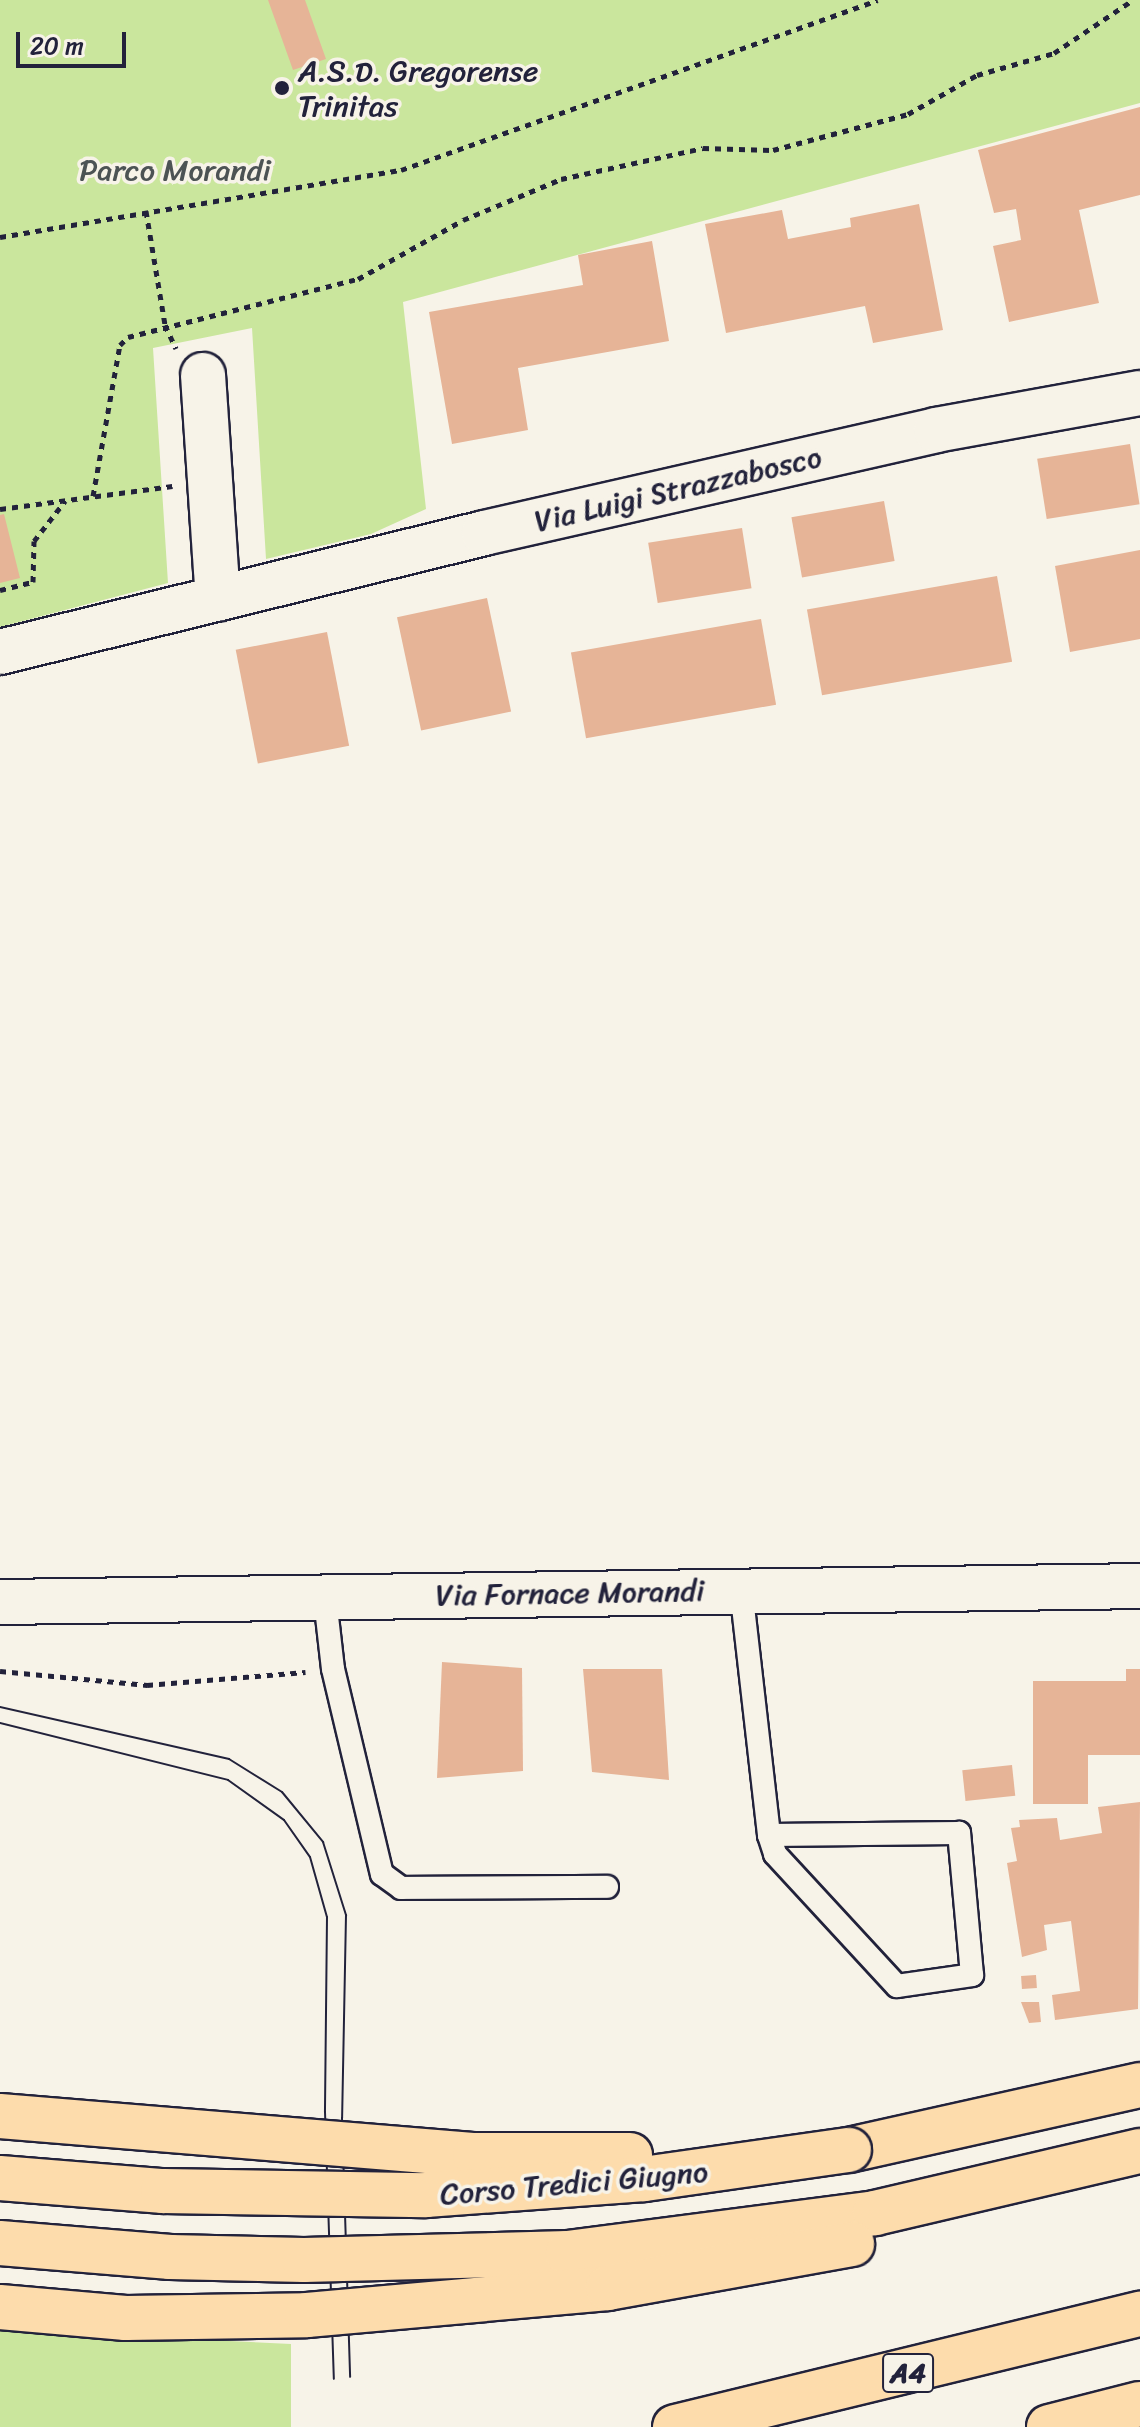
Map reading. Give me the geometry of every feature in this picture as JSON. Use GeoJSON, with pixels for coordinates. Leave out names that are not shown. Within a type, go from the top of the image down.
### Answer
{"type":"FeatureCollection","features":[{"type":"Feature","properties":{"kind":"highway","name":"Corso Tredici Giugno"},"geometry":{"type":"LineString","coordinates":[[0,2178],[235,2194],[426,2195],[644,2179],[849,2150],[1140,2085]]}},
{"type":"Feature","properties":{"kind":"highway"},"geometry":{"type":"LineString","coordinates":[[0,2116],[475,2155],[849,2150]]}},
{"type":"Feature","properties":{"kind":"highway"},"geometry":{"type":"LineString","coordinates":[[0,2243],[170,2257],[289,2260],[568,2253],[803,2224],[1009,2186],[1140,2151]]}},
{"type":"Feature","properties":{"kind":"highway"},"geometry":{"type":"LineString","coordinates":[[0,2307],[126,2318],[224,2319],[608,2288],[842,2248],[1009,2186]]}},
{"type":"Feature","properties":{"kind":"highway","name":"A4"},"geometry":{"type":"LineString","coordinates":[[675,2427],[1140,2314]]}},
{"type":"Feature","properties":{"kind":"highway"},"geometry":{"type":"LineString","coordinates":[[1049,2427],[1140,2404]]}},
{"type":"Feature","properties":{"kind":"street"},"geometry":{"type":"LineString","coordinates":[[203,375],[218,598]]}},
{"type":"Feature","properties":{"kind":"street","name":"Via Luigi Strazzabosco"},"geometry":{"type":"LineString","coordinates":[[0,652],[936,430],[1140,393]]}},
{"type":"Feature","properties":{"kind":"street","name":"Via Fornace Morandi"},"geometry":{"type":"LineString","coordinates":[[0,1602],[325,1599],[741,1589],[1140,1586]]}},
{"type":"Feature","properties":{"kind":"lane"},"geometry":{"type":"LineString","coordinates":[[741,1589],[769,1835],[775,1854],[897,1986],[972,1975],[959,1833],[769,1835]]}},
{"type":"Feature","properties":{"kind":"lane"},"geometry":{"type":"LineString","coordinates":[[325,1599],[333,1669],[382,1874],[401,1888],[607,1887]]}},
{"type":"Feature","properties":{"kind":"path"},"geometry":{"type":"LineString","coordinates":[[0,237],[146,210],[401,170],[878,0]]}},
{"type":"Feature","properties":{"kind":"path"},"geometry":{"type":"LineString","coordinates":[[93,496],[120,345],[165,325],[358,279],[463,220],[561,179],[703,148],[773,150],[908,114],[977,75],[1054,53],[1133,0]]}},
{"type":"Feature","properties":{"kind":"path"},"geometry":{"type":"LineString","coordinates":[[146,210],[165,325],[182,366],[203,375]]}},
{"type":"Feature","properties":{"kind":"path"},"geometry":{"type":"LineString","coordinates":[[0,509],[208,482]]}},
{"type":"Feature","properties":{"kind":"path"},"geometry":{"type":"LineString","coordinates":[[0,590],[33,582],[34,541],[65,500]]}},
{"type":"Feature","properties":{"kind":"path"},"geometry":{"type":"LineString","coordinates":[[0,1671],[147,1685],[310,1672]]}},
{"type":"Feature","properties":{"kind":"green space","name":"Parco Morandi"},"geometry":{"type":"Polygon","coordinates":[[[0,0],[1140,0],[1140,103],[403,302],[426,509],[371,534],[266,559],[252,328],[153,348],[168,583],[0,627],[0,0]]]}},
{"type":"Feature","properties":{"kind":"green space"},"geometry":{"type":"Polygon","coordinates":[[[0,2330],[291,2344],[291,2427],[0,2427],[0,2330]]]}},
{"type":"Feature","properties":{"kind":"building"},"geometry":{"type":"Polygon","coordinates":[[[268,0],[305,0],[326,59],[293,70],[268,0]]]}},
{"type":"Feature","properties":{"kind":"building"},"geometry":{"type":"Polygon","coordinates":[[[1140,107],[1140,195],[1079,210],[1099,303],[1009,322],[993,246],[1021,240],[1016,209],[994,213],[978,150],[1140,107]]]}},
{"type":"Feature","properties":{"kind":"building"},"geometry":{"type":"Polygon","coordinates":[[[919,204],[943,330],[873,343],[865,306],[726,333],[705,224],[782,210],[788,239],[851,227],[850,218],[919,204]]]}},
{"type":"Feature","properties":{"kind":"building"},"geometry":{"type":"Polygon","coordinates":[[[652,241],[669,341],[518,368],[528,430],[452,444],[429,312],[583,285],[578,255],[652,241]]]}},
{"type":"Feature","properties":{"kind":"building"},"geometry":{"type":"Polygon","coordinates":[[[1130,444],[1140,504],[1047,519],[1037,459],[1130,444]]]}},
{"type":"Feature","properties":{"kind":"building"},"geometry":{"type":"Polygon","coordinates":[[[884,501],[895,561],[802,577],[791,517],[884,501]]]}},
{"type":"Feature","properties":{"kind":"building"},"geometry":{"type":"Polygon","coordinates":[[[4,514],[20,578],[0,583],[0,515],[4,514]]]}},
{"type":"Feature","properties":{"kind":"building"},"geometry":{"type":"Polygon","coordinates":[[[742,528],[752,588],[658,603],[648,543],[742,528]]]}},
{"type":"Feature","properties":{"kind":"building"},"geometry":{"type":"Polygon","coordinates":[[[1140,550],[1140,639],[1070,652],[1055,566],[1140,550]]]}},
{"type":"Feature","properties":{"kind":"building"},"geometry":{"type":"Polygon","coordinates":[[[997,576],[1012,662],[822,695],[807,610],[997,576]]]}},
{"type":"Feature","properties":{"kind":"building"},"geometry":{"type":"Polygon","coordinates":[[[487,598],[511,711],[421,731],[397,617],[487,598]]]}},
{"type":"Feature","properties":{"kind":"building"},"geometry":{"type":"Polygon","coordinates":[[[761,619],[776,705],[586,738],[571,653],[761,619]]]}},
{"type":"Feature","properties":{"kind":"building"},"geometry":{"type":"Polygon","coordinates":[[[327,632],[349,746],[258,764],[236,650],[327,632]]]}},
{"type":"Feature","properties":{"kind":"building"},"geometry":{"type":"Polygon","coordinates":[[[442,1662],[522,1668],[523,1771],[437,1778],[442,1662]]]}},
{"type":"Feature","properties":{"kind":"building"},"geometry":{"type":"Polygon","coordinates":[[[583,1669],[662,1669],[669,1780],[592,1772],[583,1669]]]}},
{"type":"Feature","properties":{"kind":"building"},"geometry":{"type":"Polygon","coordinates":[[[1126,1669],[1140,1669],[1140,1755],[1088,1755],[1088,1804],[1033,1804],[1033,1681],[1126,1681],[1126,1669]]]}},
{"type":"Feature","properties":{"kind":"building"},"geometry":{"type":"Polygon","coordinates":[[[1012,1765],[1015,1796],[966,1801],[962,1770],[1012,1765]]]}},
{"type":"Feature","properties":{"kind":"building"},"geometry":{"type":"Polygon","coordinates":[[[1140,1802],[1138,2009],[1055,2020],[1052,1995],[1080,1991],[1071,1921],[1044,1925],[1047,1950],[1022,1957],[1007,1863],[1017,1861],[1011,1828],[1020,1827],[1019,1820],[1057,1818],[1060,1840],[1102,1833],[1098,1807],[1140,1802]]]}},
{"type":"Feature","properties":{"kind":"building"},"geometry":{"type":"Polygon","coordinates":[[[1036,1975],[1037,1988],[1022,1989],[1021,1976],[1036,1975]]]}},
{"type":"Feature","properties":{"kind":"building"},"geometry":{"type":"Polygon","coordinates":[[[1021,2002],[1039,2002],[1041,2022],[1029,2023],[1021,2002]]]}},
{"type":"Feature","properties":{"kind":"tram line"},"geometry":{"type":"LineString","coordinates":[[0,1707],[229,1759],[282,1792],[323,1842],[346,1915],[342,2118],[350,2377]]}},
{"type":"Feature","properties":{"kind":"tram line"},"geometry":{"type":"LineString","coordinates":[[0,1723],[228,1780],[284,1820],[310,1857],[327,1917],[325,2112],[334,2379]]}},
{"type":"Feature","properties":{"kind":"place","name":"A.S.D. Gregorense Trinitas"},"geometry":{"type":"Point","coordinates":[282,88]}}]}
